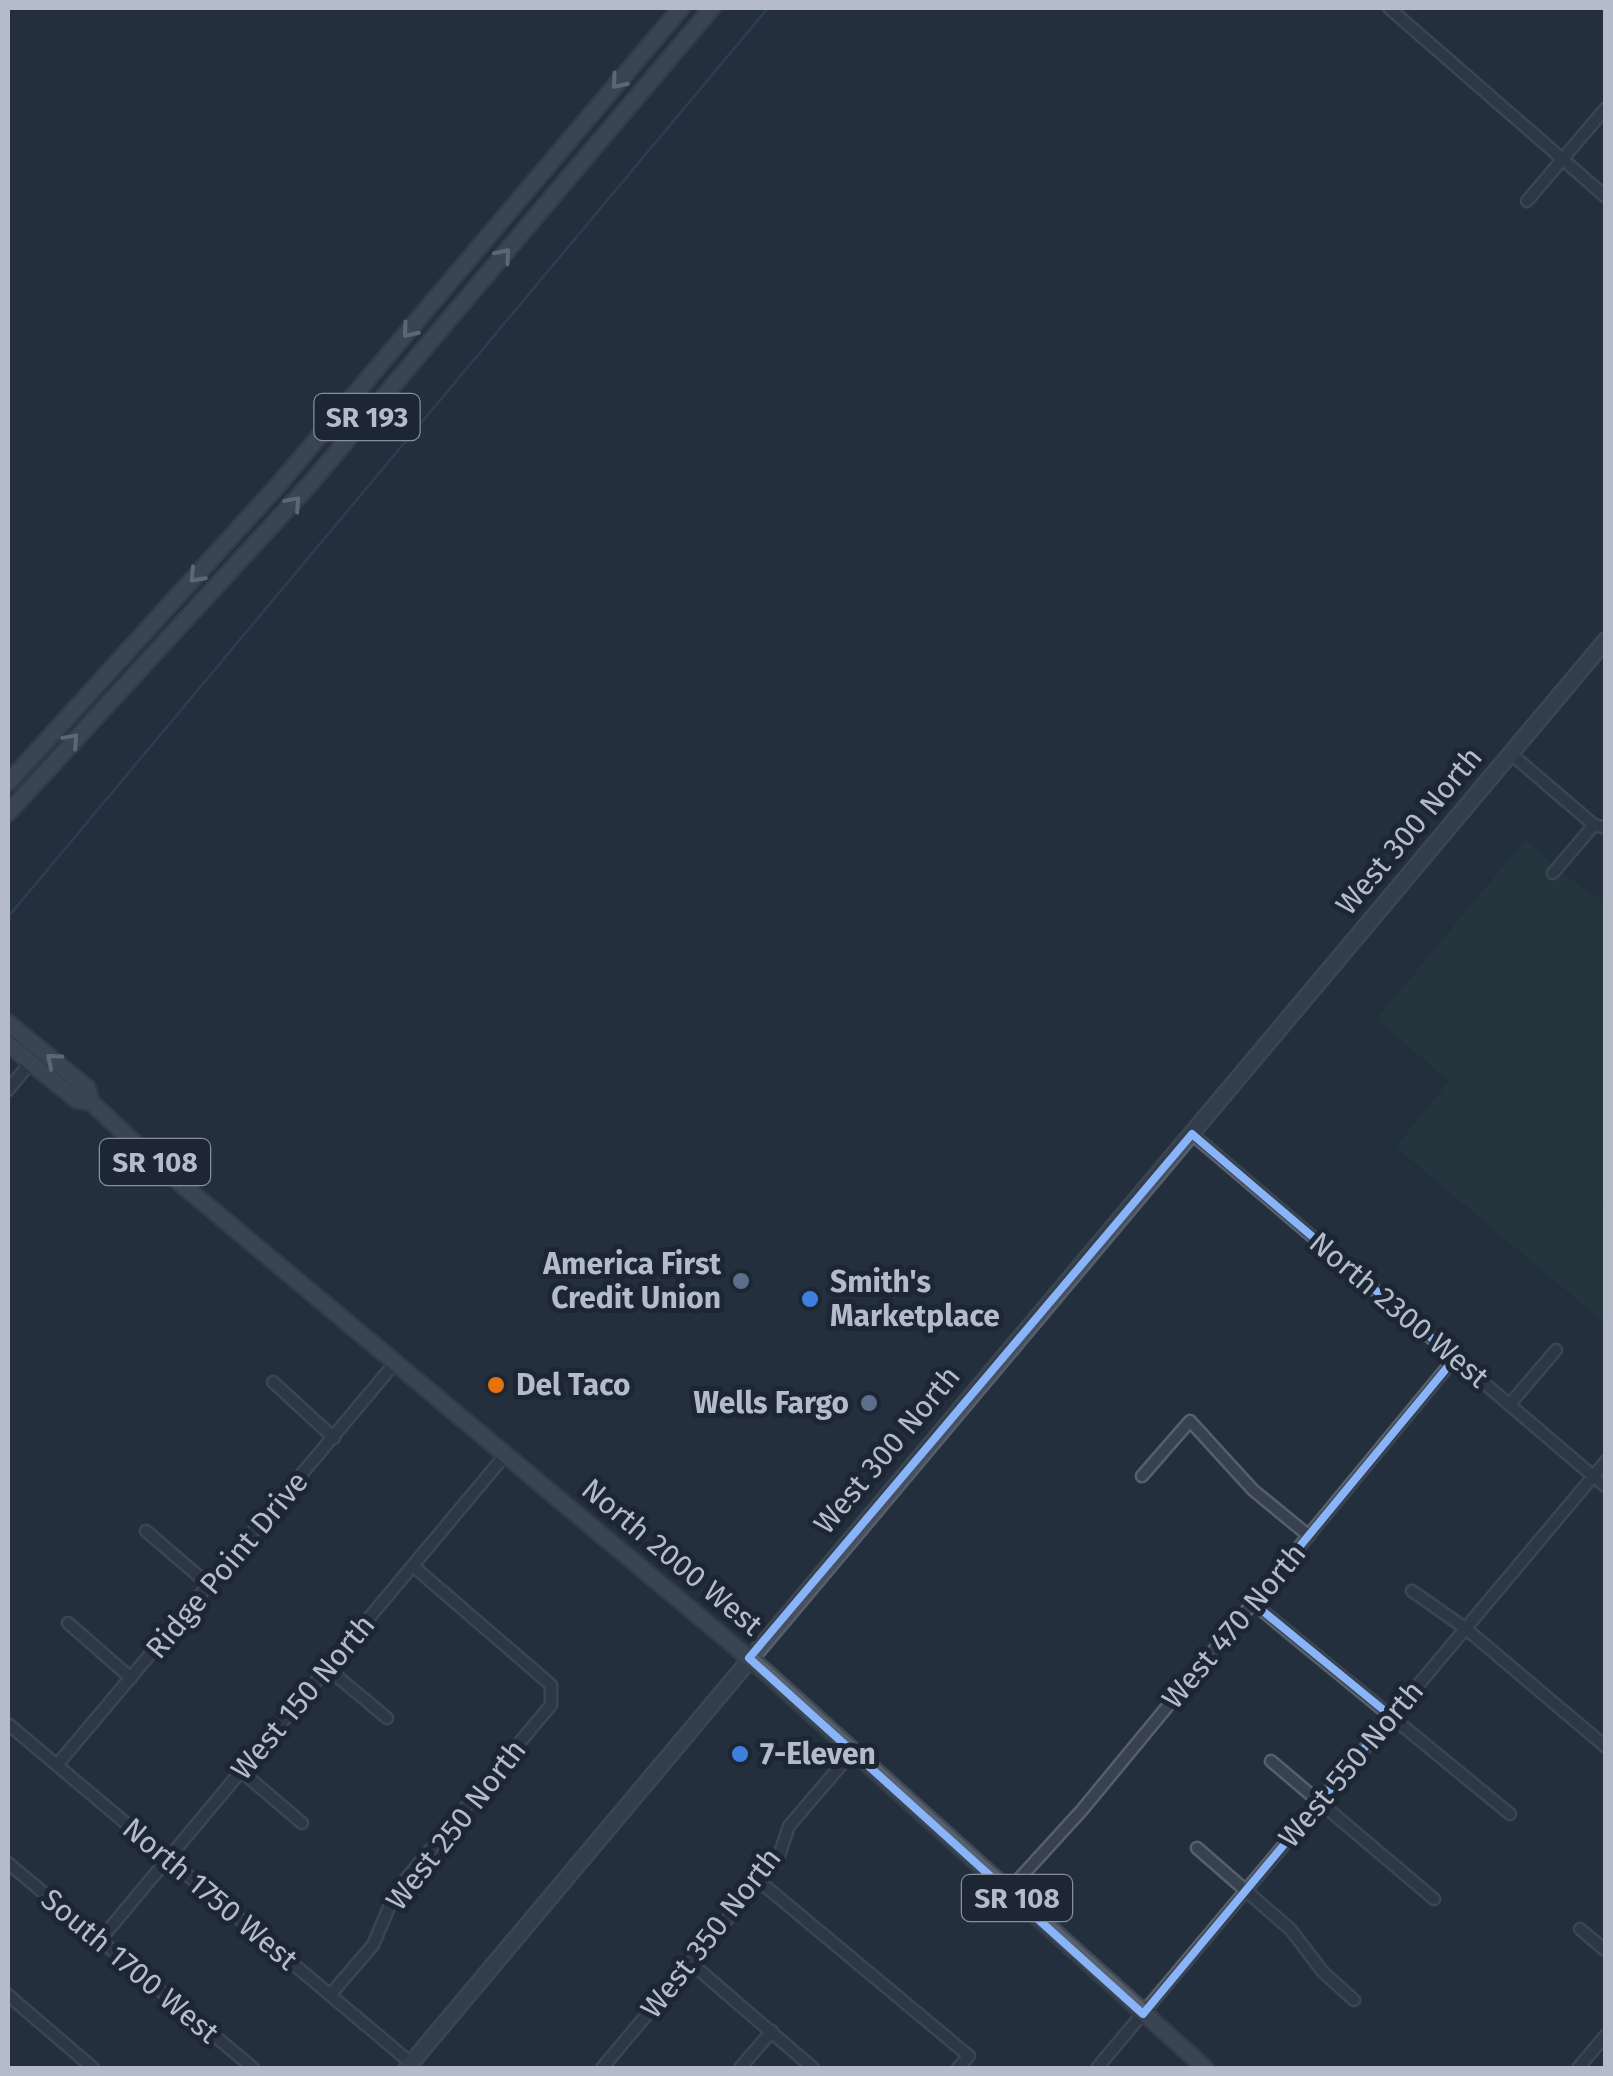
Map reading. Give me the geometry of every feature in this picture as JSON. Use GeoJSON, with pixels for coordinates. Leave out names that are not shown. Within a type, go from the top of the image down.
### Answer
{"type":"FeatureCollection","features":[{"type":"Feature","properties":{"kind":"main road","name":"SR 193"},"geometry":{"type":"LineString","coordinates":[[8,783],[279,484],[681,8]]}},
{"type":"Feature","properties":{"kind":"main road","name":"SR 193"},"geometry":{"type":"LineString","coordinates":[[8,814],[309,486],[712,8]]}},
{"type":"Feature","properties":{"kind":"main road","name":"West 300 North"},"geometry":{"type":"LineString","coordinates":[[409,2066],[1606,640]]}},
{"type":"Feature","properties":{"kind":"main road","name":"North 2000 West"},"geometry":{"type":"LineString","coordinates":[[8,1023],[86,1088],[91,1102],[154,1162],[749,1658],[1206,2068]]}},
{"type":"Feature","properties":{"kind":"main road","name":"North 2000 West"},"geometry":{"type":"LineString","coordinates":[[8,1044],[76,1100],[91,1102]]}},
{"type":"Feature","properties":{"kind":"street"},"geometry":{"type":"LineString","coordinates":[[1389,8],[1606,197]]}},
{"type":"Feature","properties":{"kind":"street"},"geometry":{"type":"LineString","coordinates":[[1527,201],[1606,108]]}},
{"type":"Feature","properties":{"kind":"street"},"geometry":{"type":"LineString","coordinates":[[1510,753],[1600,826],[1553,872]]}},
{"type":"Feature","properties":{"kind":"street"},"geometry":{"type":"LineString","coordinates":[[8,1090],[30,1063]]}},
{"type":"Feature","properties":{"kind":"street","name":"North 2300 West"},"geometry":{"type":"LineString","coordinates":[[1192,1134],[1606,1487]]}},
{"type":"Feature","properties":{"kind":"street"},"geometry":{"type":"LineString","coordinates":[[1510,1404],[1556,1350]]}},
{"type":"Feature","properties":{"kind":"street","name":"West 470 North"},"geometry":{"type":"LineString","coordinates":[[1008,1890],[1082,1810],[1456,1358]]}},
{"type":"Feature","properties":{"kind":"street","name":"Ridge Point Drive"},"geometry":{"type":"LineString","coordinates":[[56,1765],[395,1363]]}},
{"type":"Feature","properties":{"kind":"street"},"geometry":{"type":"LineString","coordinates":[[273,1382],[334,1438]]}},
{"type":"Feature","properties":{"kind":"street"},"geometry":{"type":"LineString","coordinates":[[1142,1476],[1190,1421],[1253,1490],[1308,1536]]}},
{"type":"Feature","properties":{"kind":"street","name":"West 150 North"},"geometry":{"type":"LineString","coordinates":[[100,1940],[506,1454]]}},
{"type":"Feature","properties":{"kind":"street","name":"West 550 North"},"geometry":{"type":"LineString","coordinates":[[1097,2068],[1606,1461]]}},
{"type":"Feature","properties":{"kind":"street"},"geometry":{"type":"LineString","coordinates":[[146,1530],[209,1585]]}},
{"type":"Feature","properties":{"kind":"street","name":"West 250 North"},"geometry":{"type":"LineString","coordinates":[[330,1995],[372,1945],[396,1890],[551,1705],[551,1685],[413,1566]]}},
{"type":"Feature","properties":{"kind":"street"},"geometry":{"type":"LineString","coordinates":[[1412,1591],[1465,1628],[1606,1747]]}},
{"type":"Feature","properties":{"kind":"street"},"geometry":{"type":"LineString","coordinates":[[1253,1603],[1510,1814]]}},
{"type":"Feature","properties":{"kind":"street"},"geometry":{"type":"LineString","coordinates":[[68,1623],[131,1678]]}},
{"type":"Feature","properties":{"kind":"street"},"geometry":{"type":"LineString","coordinates":[[327,1668],[387,1718]]}},
{"type":"Feature","properties":{"kind":"street","name":"North 1750 West"},"geometry":{"type":"LineString","coordinates":[[8,1724],[409,2066]]}},
{"type":"Feature","properties":{"kind":"street","name":"West 350 North"},"geometry":{"type":"LineString","coordinates":[[602,2068],[778,1859],[789,1826],[854,1750]]}},
{"type":"Feature","properties":{"kind":"street"},"geometry":{"type":"LineString","coordinates":[[1271,1761],[1434,1900]]}},
{"type":"Feature","properties":{"kind":"street"},"geometry":{"type":"LineString","coordinates":[[241,1771],[302,1823]]}},
{"type":"Feature","properties":{"kind":"street"},"geometry":{"type":"LineString","coordinates":[[1196,1848],[1291,1930],[1323,1972],[1354,2000]]}},
{"type":"Feature","properties":{"kind":"street","name":"South 1700 West"},"geometry":{"type":"LineString","coordinates":[[8,1863],[254,2068]]}},
{"type":"Feature","properties":{"kind":"street"},"geometry":{"type":"LineString","coordinates":[[759,1881],[969,2056],[958,2068]]}},
{"type":"Feature","properties":{"kind":"street"},"geometry":{"type":"LineString","coordinates":[[1580,1929],[1606,1950]]}},
{"type":"Feature","properties":{"kind":"street"},"geometry":{"type":"LineString","coordinates":[[691,1962],[813,2068]]}},
{"type":"Feature","properties":{"kind":"street"},"geometry":{"type":"LineString","coordinates":[[8,1995],[94,2068]]}},
{"type":"Feature","properties":{"kind":"street"},"geometry":{"type":"LineString","coordinates":[[740,2068],[772,2031]]}},
{"type":"Feature","properties":{"kind":"street"},"geometry":{"type":"LineString","coordinates":[[1578,2068],[1606,2035]]}},
{"type":"Feature","properties":{"kind":"highlighted area"},"geometry":{"type":"Polygon","coordinates":[[[1192,1134],[1455,1358],[1253,1603],[1391,1716],[1143,2014],[749,1658],[1192,1134]]]}},
{"type":"Feature","properties":{"kind":"green space"},"geometry":{"type":"Polygon","coordinates":[[[1525,840],[1589,894],[1605,898],[1606,1202],[1601,1208],[1606,1212],[1605,1323],[1396,1147],[1449,1081],[1377,1019],[1525,840]]]}},
{"type":"Feature","properties":{"kind":"waterway"},"geometry":{"type":"LineString","coordinates":[[8,917],[768,8]]}},
{"type":"Feature","properties":{"kind":"place","name":"America First Credit Union"},"geometry":{"type":"Point","coordinates":[741,1281]}},
{"type":"Feature","properties":{"kind":"place","name":"Smith's Marketplace"},"geometry":{"type":"Point","coordinates":[810,1299]}},
{"type":"Feature","properties":{"kind":"place","name":"Del Taco"},"geometry":{"type":"Point","coordinates":[496,1385]}},
{"type":"Feature","properties":{"kind":"place","name":"Wells Fargo"},"geometry":{"type":"Point","coordinates":[869,1403]}},
{"type":"Feature","properties":{"kind":"place","name":"7-Eleven"},"geometry":{"type":"Point","coordinates":[740,1754]}}]}
